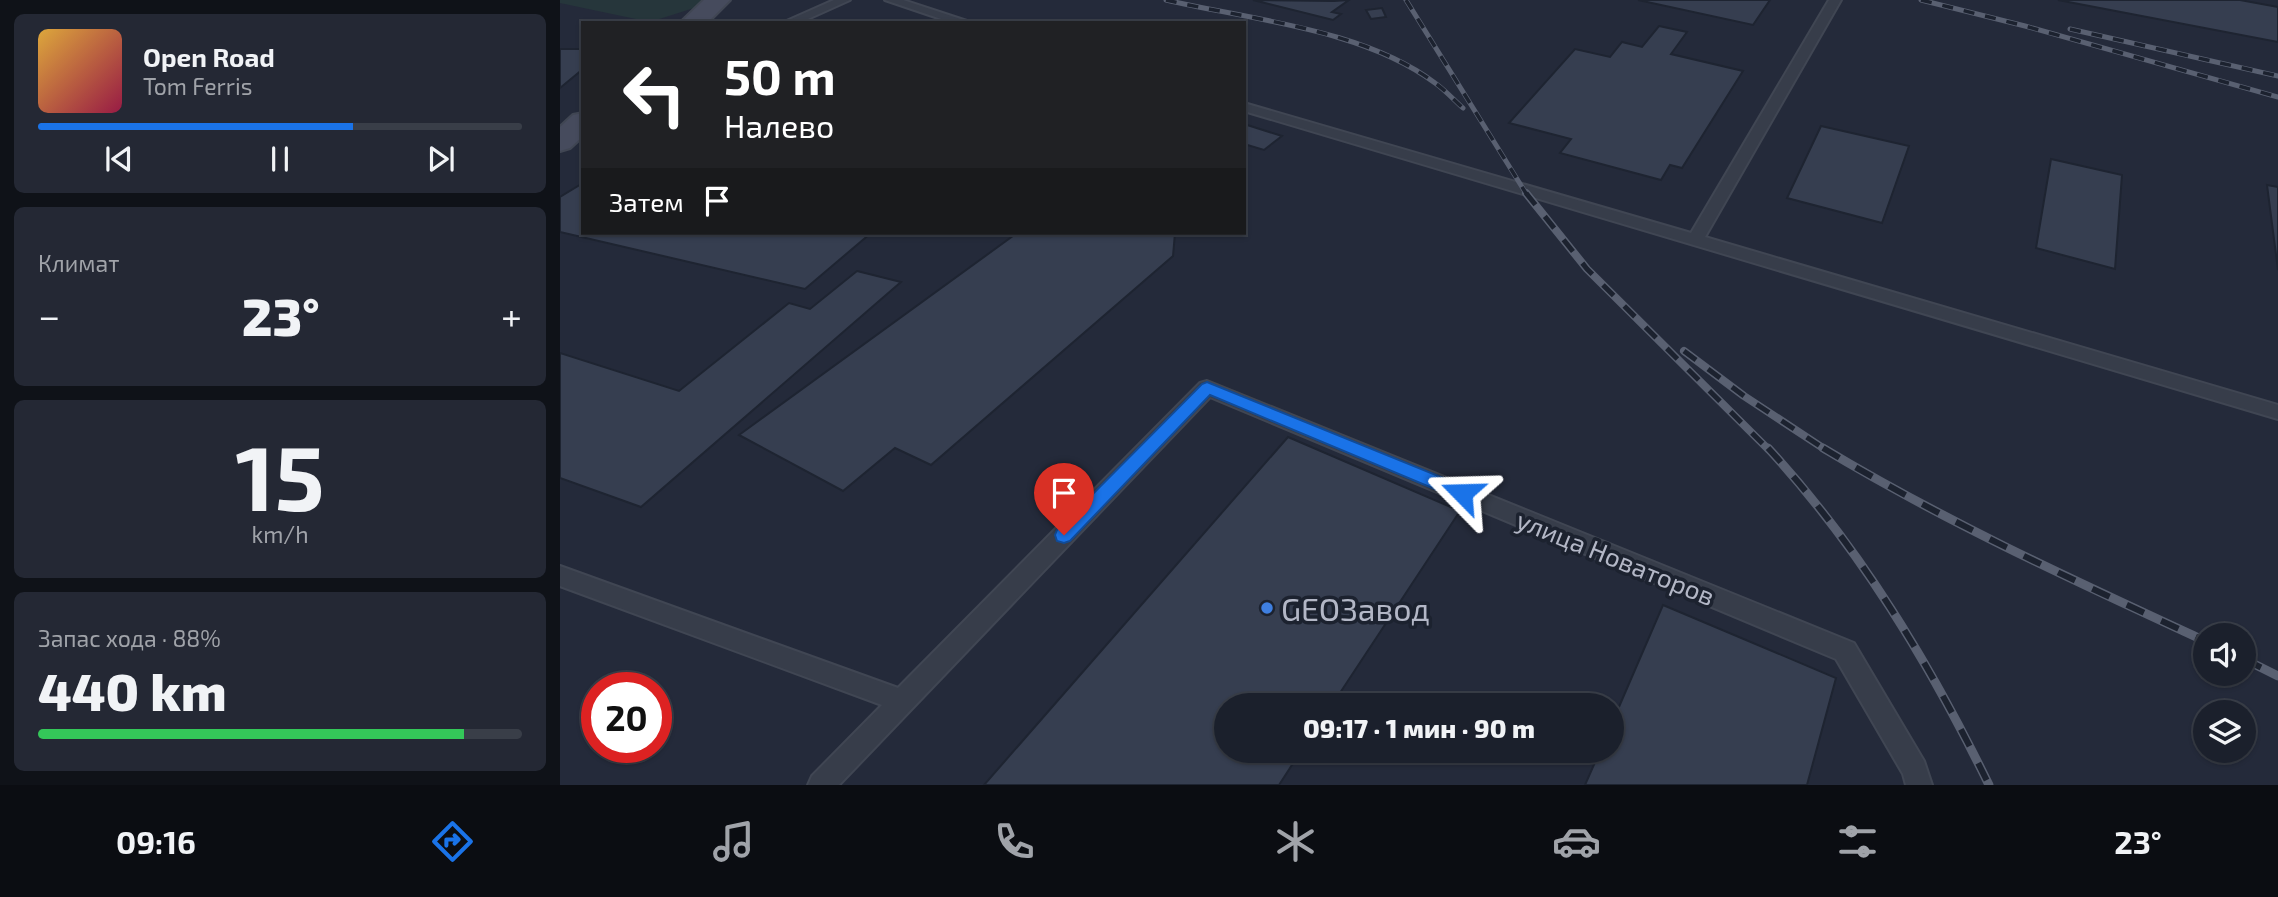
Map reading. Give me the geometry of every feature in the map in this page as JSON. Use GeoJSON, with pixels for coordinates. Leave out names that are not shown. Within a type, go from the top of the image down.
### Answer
{"type":"FeatureCollection","features":[{"type":"Feature","properties":{"kind":"street"},"geometry":{"type":"LineString","coordinates":[[694,21],[718,0]]}},
{"type":"Feature","properties":{"kind":"street"},"geometry":{"type":"LineString","coordinates":[[560,142],[581,123]]}},
{"type":"Feature","properties":{"kind":"lane"},"geometry":{"type":"LineString","coordinates":[[793,21],[844,0]]}},
{"type":"Feature","properties":{"kind":"lane"},"geometry":{"type":"LineString","coordinates":[[891,0],[960,21]]}},
{"type":"Feature","properties":{"kind":"lane"},"geometry":{"type":"LineString","coordinates":[[1695,241],[1835,0]]}},
{"type":"Feature","properties":{"kind":"lane"},"geometry":{"type":"LineString","coordinates":[[1246,108],[2278,412]]}},
{"type":"Feature","properties":{"kind":"lane","name":"улица Новаторов"},"geometry":{"type":"LineString","coordinates":[[902,701],[1207,388],[1845,651],[1914,770],[1919,785]]}},
{"type":"Feature","properties":{"kind":"lane"},"geometry":{"type":"LineString","coordinates":[[560,576],[902,701],[821,785]]}},
{"type":"Feature","properties":{"kind":"shaded area"},"geometry":{"type":"Polygon","coordinates":[[[560,0],[705,0],[697,7],[653,21],[560,3],[560,0]]]}},
{"type":"Feature","properties":{"kind":"building"},"geometry":{"type":"Polygon","coordinates":[[[1253,0],[1349,0],[1332,12],[1341,14],[1333,20],[1253,0]]]}},
{"type":"Feature","properties":{"kind":"building"},"geometry":{"type":"Polygon","coordinates":[[[1638,0],[1770,0],[1753,25],[1638,0]]]}},
{"type":"Feature","properties":{"kind":"building"},"geometry":{"type":"Polygon","coordinates":[[[2058,0],[2240,0],[2278,7],[2278,42],[2058,0]]]}},
{"type":"Feature","properties":{"kind":"building"},"geometry":{"type":"Polygon","coordinates":[[[1382,8],[1386,17],[1371,19],[1366,10],[1382,8]]]}},
{"type":"Feature","properties":{"kind":"building"},"geometry":{"type":"Polygon","coordinates":[[[1659,26],[1687,32],[1671,54],[1743,71],[1682,168],[1670,165],[1661,180],[1560,153],[1571,139],[1509,123],[1575,49],[1610,57],[1622,42],[1642,47],[1659,26]]]}},
{"type":"Feature","properties":{"kind":"building"},"geometry":{"type":"Polygon","coordinates":[[[560,49],[581,49],[581,71],[560,88],[560,49]]]}},
{"type":"Feature","properties":{"kind":"building"},"geometry":{"type":"Polygon","coordinates":[[[1246,125],[1282,136],[1264,150],[1246,145],[1246,125]]]}},
{"type":"Feature","properties":{"kind":"building"},"geometry":{"type":"Polygon","coordinates":[[[1821,126],[1909,146],[1882,223],[1787,198],[1821,126]]]}},
{"type":"Feature","properties":{"kind":"building"},"geometry":{"type":"Polygon","coordinates":[[[2051,159],[2122,175],[2115,269],[2036,248],[2051,159]]]}},
{"type":"Feature","properties":{"kind":"building"},"geometry":{"type":"Polygon","coordinates":[[[581,184],[581,235],[869,235],[805,289],[560,232],[560,197],[581,184]]]}},
{"type":"Feature","properties":{"kind":"building"},"geometry":{"type":"Polygon","coordinates":[[[2267,185],[2278,187],[2278,270],[2267,185]]]}},
{"type":"Feature","properties":{"kind":"building"},"geometry":{"type":"Polygon","coordinates":[[[1014,235],[1175,235],[1173,256],[931,465],[895,448],[843,491],[739,435],[1014,235]]]}},
{"type":"Feature","properties":{"kind":"building"},"geometry":{"type":"Polygon","coordinates":[[[857,271],[901,282],[641,507],[560,478],[560,353],[679,391],[789,303],[810,309],[857,271]]]}},
{"type":"Feature","properties":{"kind":"building","name":"GEOЗавод"},"geometry":{"type":"Polygon","coordinates":[[[1288,437],[1460,511],[1340,693],[1214,693],[1214,763],[1293,763],[1279,785],[984,785],[1288,437]]]}},
{"type":"Feature","properties":{"kind":"building"},"geometry":{"type":"Polygon","coordinates":[[[1663,605],[1836,678],[1807,785],[1585,785],[1595,763],[1624,763],[1624,695],[1663,605]]]}},
{"type":"Feature","properties":{"kind":"railway"},"geometry":{"type":"LineString","coordinates":[[1166,0],[1306,29],[1375,50],[1435,83],[1463,108]]}},
{"type":"Feature","properties":{"kind":"railway"},"geometry":{"type":"LineString","coordinates":[[1406,0],[1527,195]]}},
{"type":"Feature","properties":{"kind":"railway"},"geometry":{"type":"LineString","coordinates":[[1921,0],[2025,26],[2278,97]]}},
{"type":"Feature","properties":{"kind":"railway"},"geometry":{"type":"LineString","coordinates":[[2070,29],[2278,76]]}},
{"type":"Feature","properties":{"kind":"railway"},"geometry":{"type":"LineString","coordinates":[[1526,193],[1587,269],[1769,450]]}},
{"type":"Feature","properties":{"kind":"railway"},"geometry":{"type":"LineString","coordinates":[[1684,351],[1744,396],[1826,450]]}},
{"type":"Feature","properties":{"kind":"railway"},"geometry":{"type":"LineString","coordinates":[[1768,448],[1833,526],[1891,609],[1943,695],[1989,785]]}},
{"type":"Feature","properties":{"kind":"railway"},"geometry":{"type":"LineString","coordinates":[[1823,448],[1964,526],[2193,635]]}},
{"type":"Feature","properties":{"kind":"railway"},"geometry":{"type":"LineString","coordinates":[[2256,665],[2278,676]]}},
{"type":"Feature","properties":{"kind":"place","name":"GEOЗавод"},"geometry":{"type":"Point","coordinates":[1267,608]}},
{"type":"Feature","properties":{"kind":"route"},"geometry":{"type":"LineString","coordinates":[[1064,535],[1207,388],[1462,493]]}}]}
